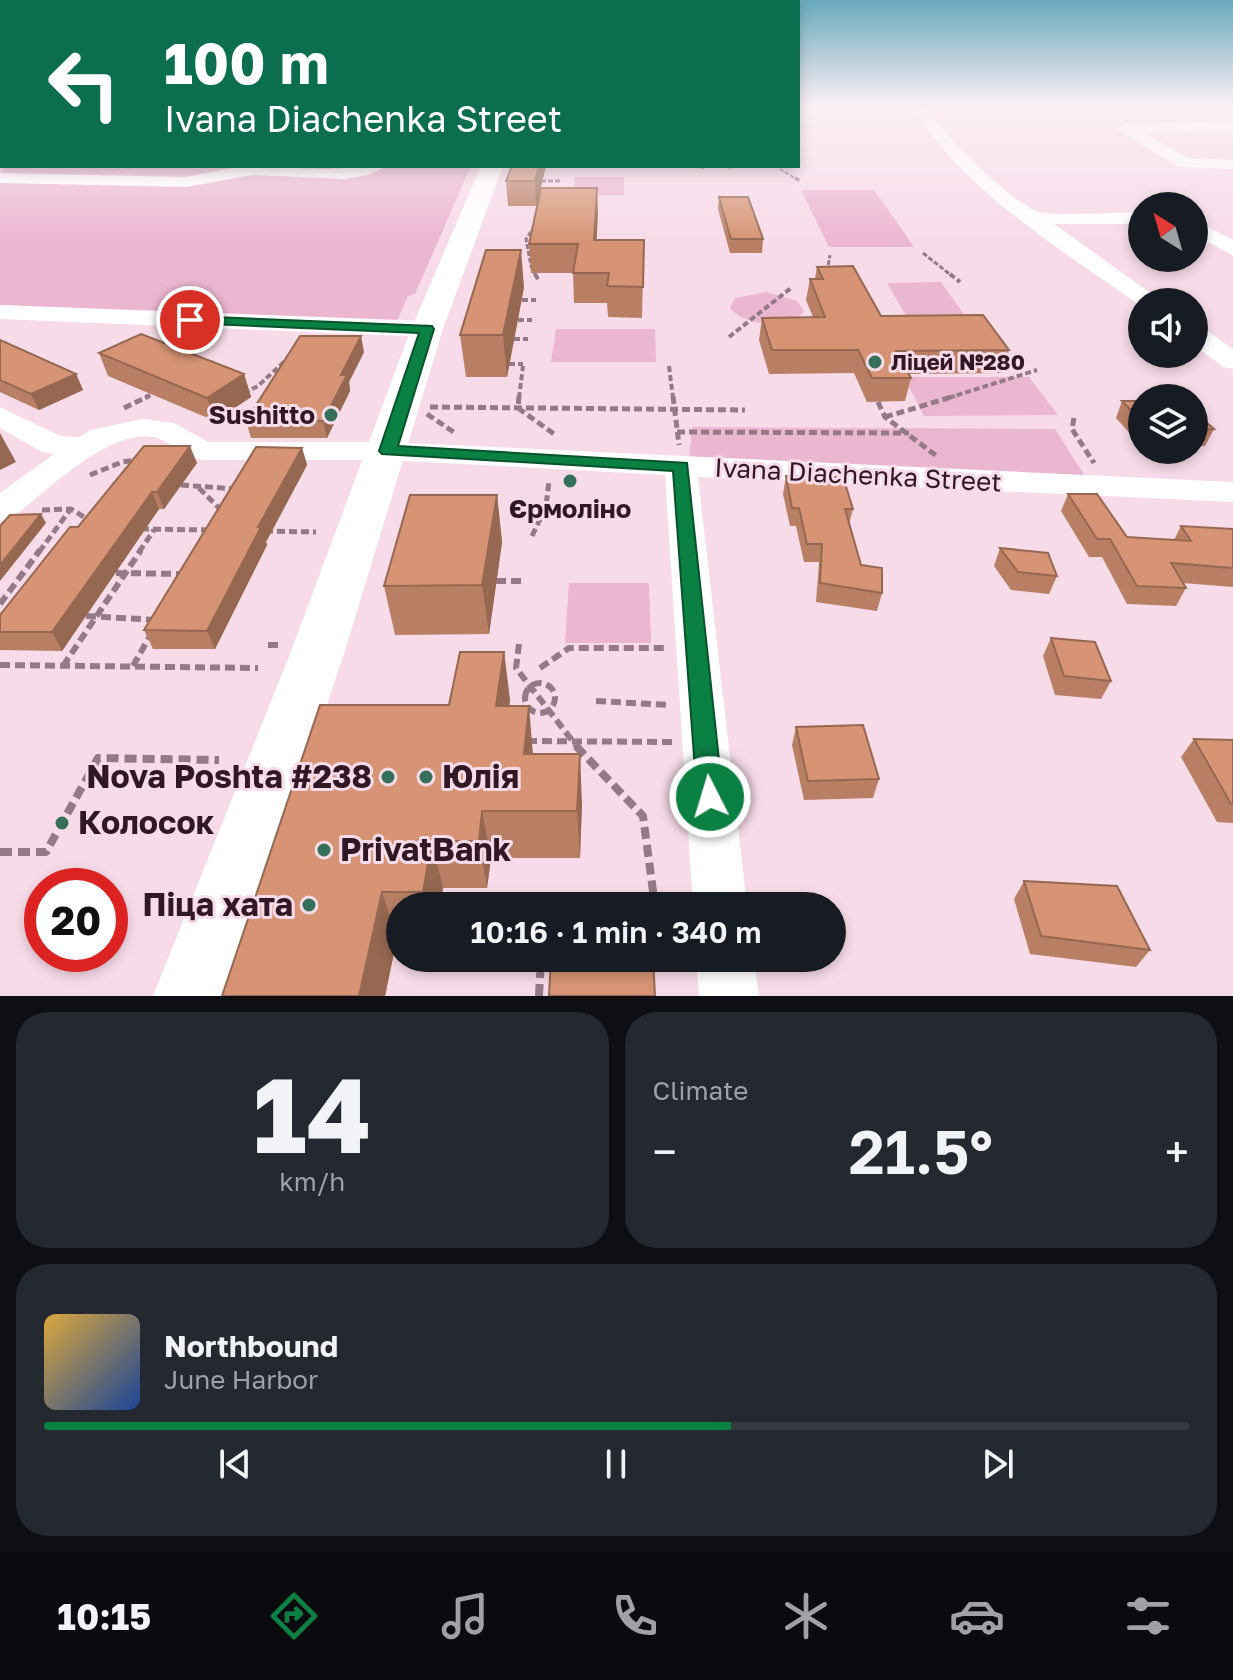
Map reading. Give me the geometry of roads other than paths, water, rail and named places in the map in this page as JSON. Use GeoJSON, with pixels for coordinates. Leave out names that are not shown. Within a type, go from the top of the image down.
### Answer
{"type":"FeatureCollection","features":[{"type":"Feature","properties":{"kind":"main road"},"geometry":{"type":"LineString","coordinates":[[191,996],[314,662],[427,329],[491,168]]}},
{"type":"Feature","properties":{"kind":"street"},"geometry":{"type":"LineString","coordinates":[[951,150],[982,179],[1132,288]]}},
{"type":"Feature","properties":{"kind":"street"},"geometry":{"type":"LineString","coordinates":[[1163,150],[1185,163],[1230,164]]}},
{"type":"Feature","properties":{"kind":"street"},"geometry":{"type":"LineString","coordinates":[[0,178],[186,182],[237,169],[349,174],[372,168]]}},
{"type":"Feature","properties":{"kind":"street"},"geometry":{"type":"LineString","coordinates":[[1035,218],[1128,218]]}},
{"type":"Feature","properties":{"kind":"street"},"geometry":{"type":"LineString","coordinates":[[1208,234],[1233,249]]}},
{"type":"Feature","properties":{"kind":"street"},"geometry":{"type":"LineString","coordinates":[[0,312],[427,329]]}},
{"type":"Feature","properties":{"kind":"street"},"geometry":{"type":"LineString","coordinates":[[0,330],[43,314]]}},
{"type":"Feature","properties":{"kind":"street"},"geometry":{"type":"LineString","coordinates":[[1208,343],[1233,361]]}},
{"type":"Feature","properties":{"kind":"street"},"geometry":{"type":"LineString","coordinates":[[0,416],[53,445],[84,447]]}},
{"type":"Feature","properties":{"kind":"street","name":"Ivana Diachenka Street"},"geometry":{"type":"LineString","coordinates":[[14,510],[84,447],[121,431],[155,427],[202,451],[548,447],[679,449],[962,481],[1233,492]]}},
{"type":"Feature","properties":{"kind":"street"},"geometry":{"type":"LineString","coordinates":[[679,449],[719,892]]}},
{"type":"Feature","properties":{"kind":"street"},"geometry":{"type":"LineString","coordinates":[[726,972],[729,996]]}},
{"type":"Feature","properties":{"kind":"place","name":"Ліцей №280"},"geometry":{"type":"Point","coordinates":[875,362]}},
{"type":"Feature","properties":{"kind":"place","name":"Sushitto"},"geometry":{"type":"Point","coordinates":[331,415]}},
{"type":"Feature","properties":{"kind":"place","name":"Єрмоліно"},"geometry":{"type":"Point","coordinates":[570,481]}},
{"type":"Feature","properties":{"kind":"place","name":"Nova Poshta #238"},"geometry":{"type":"Point","coordinates":[388,777]}},
{"type":"Feature","properties":{"kind":"place","name":"Юлія"},"geometry":{"type":"Point","coordinates":[426,777]}},
{"type":"Feature","properties":{"kind":"place","name":"Колосок"},"geometry":{"type":"Point","coordinates":[62,823]}},
{"type":"Feature","properties":{"kind":"place","name":"PrivatBank"},"geometry":{"type":"Point","coordinates":[324,850]}},
{"type":"Feature","properties":{"kind":"place","name":"Піца хата"},"geometry":{"type":"Point","coordinates":[309,905]}}]}
